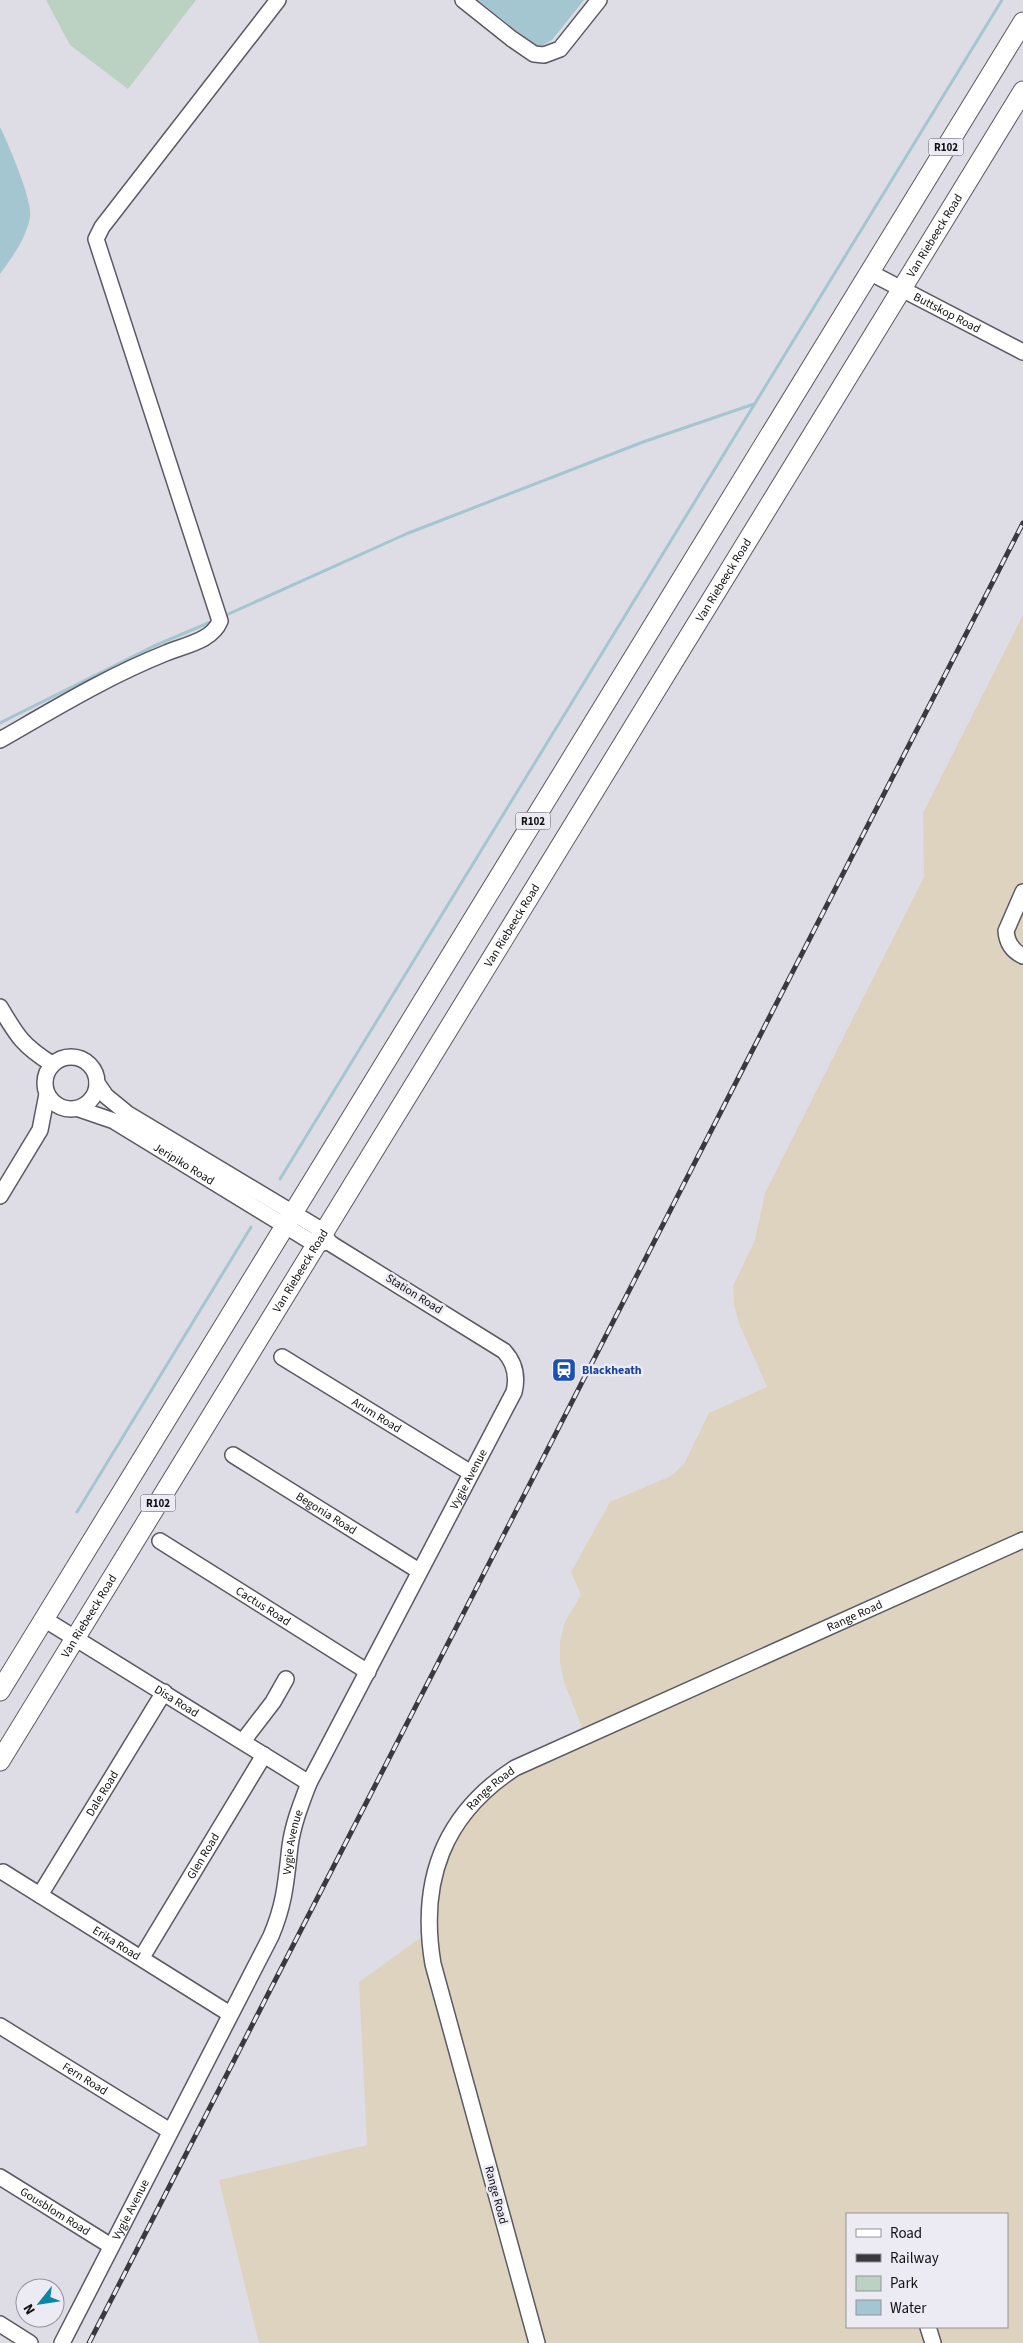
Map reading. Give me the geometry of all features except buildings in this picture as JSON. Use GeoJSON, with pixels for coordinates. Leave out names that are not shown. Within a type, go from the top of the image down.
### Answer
{"type":"FeatureCollection","features":[{"type":"Feature","properties":{"kind":"main road","name":"R102"},"geometry":{"type":"LineString","coordinates":[[0,1691],[1023,22]]}},
{"type":"Feature","properties":{"kind":"main road","name":"Van Riebeeck Road"},"geometry":{"type":"LineString","coordinates":[[0,1761],[322,1239],[1023,90]]}},
{"type":"Feature","properties":{"kind":"street"},"geometry":{"type":"LineString","coordinates":[[0,740],[83,693],[163,654],[208,637],[213,633],[220,621],[96,239],[102,227],[278,0]]}},
{"type":"Feature","properties":{"kind":"street"},"geometry":{"type":"LineString","coordinates":[[463,0],[534,54],[544,55],[560,49],[599,0]]}},
{"type":"Feature","properties":{"kind":"street","name":"Buttskop Road"},"geometry":{"type":"LineString","coordinates":[[869,272],[1023,352]]}},
{"type":"Feature","properties":{"kind":"street"},"geometry":{"type":"LineString","coordinates":[[1023,892],[1006,931],[1015,952],[1023,956]]}},
{"type":"Feature","properties":{"kind":"street"},"geometry":{"type":"LineString","coordinates":[[0,1006],[18,1038],[27,1048],[52,1064]]}},
{"type":"Feature","properties":{"kind":"street"},"geometry":{"type":"LineString","coordinates":[[0,1196],[6,1174],[40,1130],[92,1099],[98,1083],[92,1068],[83,1060],[71,1057],[52,1064],[45,1078],[47,1094],[40,1130]]}},
{"type":"Feature","properties":{"kind":"street","name":"Jeripiko Road"},"geometry":{"type":"LineString","coordinates":[[98,1083],[106,1096],[128,1114],[290,1220]]}},
{"type":"Feature","properties":{"kind":"street"},"geometry":{"type":"LineString","coordinates":[[47,1094],[57,1106],[75,1109]]}},
{"type":"Feature","properties":{"kind":"street","name":"Jeripiko Road"},"geometry":{"type":"LineString","coordinates":[[75,1109],[114,1121],[290,1220]]}},
{"type":"Feature","properties":{"kind":"street","name":"Station Road"},"geometry":{"type":"LineString","coordinates":[[290,1220],[498,1347]]}},
{"type":"Feature","properties":{"kind":"street","name":"Vygie Avenue"},"geometry":{"type":"LineString","coordinates":[[62,2343],[280,1914],[286,1891],[290,1845],[297,1813],[309,1783],[515,1386],[516,1374],[512,1362],[498,1347]]}},
{"type":"Feature","properties":{"kind":"street","name":"Arum Road"},"geometry":{"type":"LineString","coordinates":[[282,1357],[471,1473]]}},
{"type":"Feature","properties":{"kind":"street","name":"Begonia Road"},"geometry":{"type":"LineString","coordinates":[[233,1455],[419,1571]]}},
{"type":"Feature","properties":{"kind":"street","name":"Range Road"},"geometry":{"type":"LineString","coordinates":[[537,2343],[433,1964],[428,1934],[431,1885],[440,1856],[454,1828],[481,1794],[514,1768],[1023,1540]]}},
{"type":"Feature","properties":{"kind":"street","name":"Cactus Road"},"geometry":{"type":"LineString","coordinates":[[160,1541],[368,1672]]}},
{"type":"Feature","properties":{"kind":"street","name":"Disa Road"},"geometry":{"type":"LineString","coordinates":[[44,1619],[309,1783]]}},
{"type":"Feature","properties":{"kind":"street"},"geometry":{"type":"LineString","coordinates":[[243,1741],[272,1702],[286,1679]]}},
{"type":"Feature","properties":{"kind":"street","name":"Dale Road"},"geometry":{"type":"LineString","coordinates":[[40,1895],[164,1692]]}},
{"type":"Feature","properties":{"kind":"street","name":"Glen Road"},"geometry":{"type":"LineString","coordinates":[[142,1957],[264,1755]]}},
{"type":"Feature","properties":{"kind":"street","name":"Erika Road"},"geometry":{"type":"LineString","coordinates":[[2,1872],[142,1957],[230,2014]]}},
{"type":"Feature","properties":{"kind":"street","name":"Fern Road"},"geometry":{"type":"LineString","coordinates":[[0,2026],[170,2130]]}},
{"type":"Feature","properties":{"kind":"street","name":"Gousblom Road"},"geometry":{"type":"LineString","coordinates":[[0,2177],[112,2246]]}},
{"type":"Feature","properties":{"kind":"street"},"geometry":{"type":"LineString","coordinates":[[0,2324],[30,2343]]}},
{"type":"Feature","properties":{"kind":"street"},"geometry":{"type":"LineString","coordinates":[[928,2328],[933,2343]]}},
{"type":"Feature","properties":{"kind":"shaded area"},"geometry":{"type":"Polygon","coordinates":[[[1023,615],[1023,2343],[259,2343],[219,2180],[367,2145],[359,1982],[426,1934],[427,1904],[467,1808],[583,1730],[564,1682],[560,1662],[560,1642],[565,1622],[581,1595],[571,1572],[610,1502],[671,1476],[684,1464],[709,1413],[767,1387],[739,1323],[734,1305],[733,1286],[755,1240],[765,1193],[924,877],[923,813],[1023,615]]]}},
{"type":"Feature","properties":{"kind":"green space"},"geometry":{"type":"Polygon","coordinates":[[[46,0],[196,0],[128,89],[70,45],[46,0]]]}},
{"type":"Feature","properties":{"kind":"water"},"geometry":{"type":"Polygon","coordinates":[[[478,0],[584,0],[552,40],[538,48],[478,0]]]}},
{"type":"Feature","properties":{"kind":"water"},"geometry":{"type":"Polygon","coordinates":[[[0,127],[14,158],[28,198],[30,217],[22,240],[0,274],[0,127]]]}},
{"type":"Feature","properties":{"kind":"waterway"},"geometry":{"type":"LineString","coordinates":[[280,1179],[1002,0]]}},
{"type":"Feature","properties":{"kind":"waterway"},"geometry":{"type":"LineString","coordinates":[[224,616],[406,534],[643,442],[754,404]]}},
{"type":"Feature","properties":{"kind":"waterway"},"geometry":{"type":"LineString","coordinates":[[0,723],[154,646],[213,621]]}},
{"type":"Feature","properties":{"kind":"waterway"},"geometry":{"type":"LineString","coordinates":[[77,1512],[251,1227]]}},
{"type":"Feature","properties":{"kind":"railway"},"geometry":{"type":"LineString","coordinates":[[89,2343],[1023,523]]}},
{"type":"Feature","properties":{"kind":"place","name":"Blackheath"},"geometry":{"type":"Point","coordinates":[564,1370]}}]}
